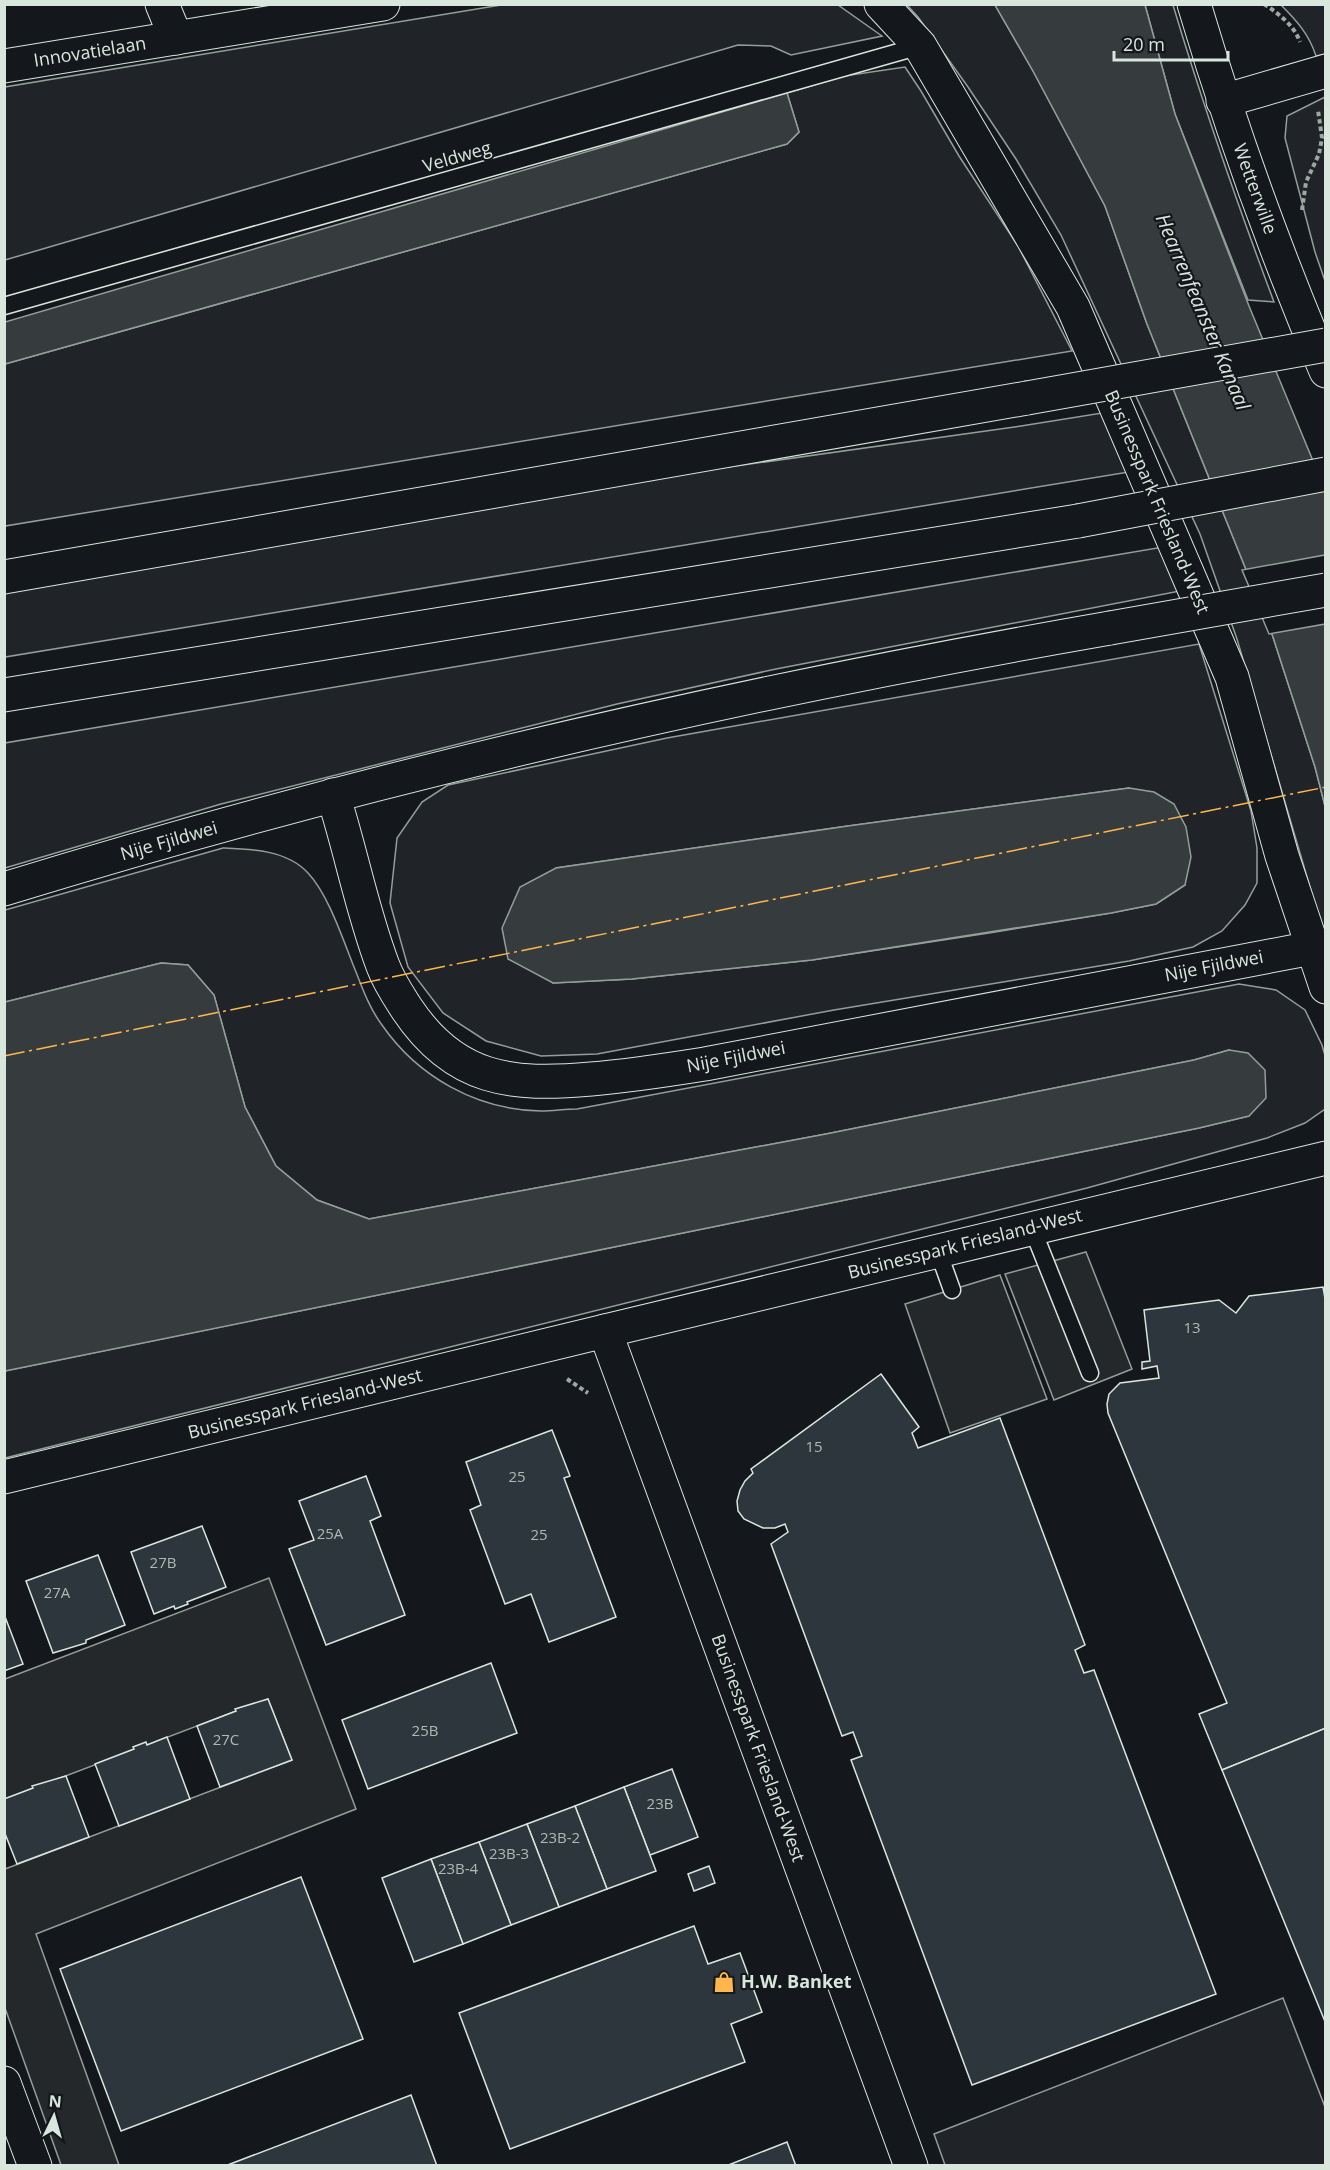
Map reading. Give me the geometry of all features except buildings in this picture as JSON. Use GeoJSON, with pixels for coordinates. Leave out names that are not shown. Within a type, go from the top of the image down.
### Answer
{"type":"FeatureCollection","features":[{"type":"Feature","properties":{"kind":"main road"},"geometry":{"type":"LineString","coordinates":[[162,4],[176,38]]}},
{"type":"Feature","properties":{"kind":"main road","name":"Innovatielaan"},"geometry":{"type":"LineString","coordinates":[[4,66],[383,4]]}},
{"type":"Feature","properties":{"kind":"main road"},"geometry":{"type":"LineString","coordinates":[[881,4],[920,46]]}},
{"type":"Feature","properties":{"kind":"main road","name":"Wetterwille"},"geometry":{"type":"LineString","coordinates":[[1194,4],[1223,100],[1286,276],[1326,371]]}},
{"type":"Feature","properties":{"kind":"main road","name":"Businesspark Friesland-West"},"geometry":{"type":"LineString","coordinates":[[920,46],[1073,307],[1232,676],[1282,856],[1326,987]]}},
{"type":"Feature","properties":{"kind":"main road"},"geometry":{"type":"LineString","coordinates":[[1223,100],[1317,73]]}},
{"type":"Feature","properties":{"kind":"main road"},"geometry":{"type":"LineString","coordinates":[[4,577],[1326,345]]}},
{"type":"Feature","properties":{"kind":"main road"},"geometry":{"type":"LineString","coordinates":[[4,695],[1078,520],[1326,474]]}},
{"type":"Feature","properties":{"kind":"main road","name":"Nije Fjildwei"},"geometry":{"type":"LineString","coordinates":[[4,890],[333,795],[541,742],[854,674],[1326,590]]}},
{"type":"Feature","properties":{"kind":"main road","name":"Nije Fjildwei"},"geometry":{"type":"LineString","coordinates":[[333,795],[375,943],[392,987],[418,1026],[433,1042],[466,1066],[504,1079],[522,1082],[567,1082],[648,1073],[1312,948]]}},
{"type":"Feature","properties":{"kind":"main road","name":"Businesspark Friesland-West"},"geometry":{"type":"LineString","coordinates":[[4,1477],[605,1330],[1326,1158]]}},
{"type":"Feature","properties":{"kind":"main road","name":"Businesspark Friesland-West"},"geometry":{"type":"LineString","coordinates":[[605,1330],[911,2166]]}},
{"type":"Feature","properties":{"kind":"main road"},"geometry":{"type":"LineString","coordinates":[[4,2084],[35,2166]]}},
{"type":"Feature","properties":{"kind":"lane","name":"Veldweg"},"geometry":{"type":"LineString","coordinates":[[4,306],[920,46]]}},
{"type":"Feature","properties":{"kind":"lane"},"geometry":{"type":"LineString","coordinates":[[1032,1228],[1090,1373]]}},
{"type":"Feature","properties":{"kind":"lane"},"geometry":{"type":"LineString","coordinates":[[938,1251],[952,1290]]}},
{"type":"Feature","properties":{"kind":"path"},"geometry":{"type":"LineString","coordinates":[[1264,4],[1282,16],[1298,34],[1317,73],[1318,111],[1322,138],[1319,153],[1306,182],[1303,217]]}},
{"type":"Feature","properties":{"kind":"path"},"geometry":{"type":"LineString","coordinates":[[557,1377],[577,1385],[592,1397]]}},
{"type":"Feature","properties":{"kind":"shaded area"},"geometry":{"type":"Polygon","coordinates":[[[507,4],[838,5],[882,36],[791,55],[771,46],[738,45],[5,260],[5,87],[507,4]]]}},
{"type":"Feature","properties":{"kind":"shaded area"},"geometry":{"type":"Polygon","coordinates":[[[907,5],[995,5],[1105,206],[1147,324],[1272,634],[1315,767],[1325,806],[1325,938],[1237,639],[1200,534],[1061,235],[1016,159],[968,87],[907,5]]]}},
{"type":"Feature","properties":{"kind":"shaded area"},"geometry":{"type":"Polygon","coordinates":[[[1145,5],[1173,5],[1221,154],[1274,302],[1248,300],[1175,114],[1145,5]]]}},
{"type":"Feature","properties":{"kind":"shaded area"},"geometry":{"type":"Polygon","coordinates":[[[1281,5],[1325,5],[1325,54],[1316,56],[1302,28],[1281,5]]]}},
{"type":"Feature","properties":{"kind":"shaded area"},"geometry":{"type":"Polygon","coordinates":[[[905,67],[959,156],[1018,246],[1072,351],[5,526],[5,364],[787,144],[799,132],[787,93],[844,76],[905,67]]]}},
{"type":"Feature","properties":{"kind":"shaded area"},"geometry":{"type":"Polygon","coordinates":[[[1325,97],[1325,281],[1315,252],[1285,138],[1287,116],[1325,97]]]}},
{"type":"Feature","properties":{"kind":"shaded area"},"geometry":{"type":"Polygon","coordinates":[[[1102,413],[1129,472],[5,657],[5,586],[487,501],[1102,413]]]}},
{"type":"Feature","properties":{"kind":"shaded area"},"geometry":{"type":"Polygon","coordinates":[[[1163,547],[1180,591],[776,669],[617,704],[221,804],[5,868],[5,743],[1163,547]]]}},
{"type":"Feature","properties":{"kind":"shaded area"},"geometry":{"type":"Polygon","coordinates":[[[1199,644],[1251,811],[1257,848],[1257,883],[1245,905],[1222,931],[1193,947],[1129,961],[834,1010],[597,1054],[541,1056],[486,1041],[443,1013],[408,967],[390,903],[397,838],[422,802],[448,785],[667,738],[1199,644]],[[1129,788],[556,868],[553,983],[632,979],[812,960],[989,933],[1156,904],[1185,885],[1129,788]]]}},
{"type":"Feature","properties":{"kind":"shaded area"},"geometry":{"type":"Polygon","coordinates":[[[223,848],[257,850],[279,855],[299,865],[308,873],[316,882],[329,906],[370,1006],[397,1044],[431,1075],[472,1097],[494,1104],[541,1111],[577,1109],[1239,984],[1276,990],[1305,1010],[1322,1045],[1326,1059],[1325,1109],[1305,1123],[1267,1138],[1087,1188],[5,1458],[4,1371],[1249,1116],[1229,1050],[1194,1060],[826,1134],[369,1219],[317,1200],[276,1166],[245,1107],[214,995],[188,965],[161,963],[5,1002],[5,910],[223,848]]]}},
{"type":"Feature","properties":{"kind":"shaded area"},"geometry":{"type":"Polygon","coordinates":[[[1086,1252],[1132,1369],[1054,1400],[1005,1274],[1086,1252]]]}},
{"type":"Feature","properties":{"kind":"shaded area"},"geometry":{"type":"Polygon","coordinates":[[[1000,1275],[1047,1399],[950,1433],[905,1304],[1000,1275]]]}},
{"type":"Feature","properties":{"kind":"shaded area"},"geometry":{"type":"Polygon","coordinates":[[[269,1578],[356,1809],[36,1934],[119,2165],[61,2165],[5,2008],[5,1869],[292,1760],[268,1699],[5,1799],[5,1679],[269,1578]]]}},
{"type":"Feature","properties":{"kind":"shaded area"},"geometry":{"type":"Polygon","coordinates":[[[1283,1998],[1325,2107],[1325,2165],[945,2165],[934,2134],[1283,1998]]]}},
{"type":"Feature","properties":{"kind":"water","name":"Hearrenfeanster Kanaal"},"geometry":{"type":"Polygon","coordinates":[[[995,5],[1145,5],[1175,114],[1249,306],[1325,490],[1325,806],[1315,767],[1272,634],[1147,324],[1105,206],[995,5]]]}},
{"type":"Feature","properties":{"kind":"water"},"geometry":{"type":"Polygon","coordinates":[[[787,93],[799,132],[787,144],[5,364],[5,322],[787,93]]]}},
{"type":"Feature","properties":{"kind":"water"},"geometry":{"type":"Polygon","coordinates":[[[1129,788],[1154,792],[1174,804],[1186,827],[1191,857],[1185,885],[1156,904],[812,960],[632,979],[553,983],[508,959],[502,928],[520,887],[556,868],[1129,788]]]}},
{"type":"Feature","properties":{"kind":"water"},"geometry":{"type":"Polygon","coordinates":[[[161,963],[188,965],[214,995],[245,1107],[276,1166],[317,1200],[369,1219],[826,1134],[1194,1060],[1229,1050],[1248,1053],[1265,1070],[1266,1098],[1249,1116],[1199,1128],[5,1371],[5,1002],[161,963]]]}},
{"type":"Feature","properties":{"kind":"pier"},"geometry":{"type":"Polygon","coordinates":[[[1325,555],[1325,624],[1269,634],[1242,570],[1325,555]]]}},
{"type":"Feature","properties":{"kind":"power"},"geometry":{"type":"LineString","coordinates":[[4,1056],[1326,787]]}},
{"type":"Feature","properties":{"kind":"place","name":"H.W. Banket"},"geometry":{"type":"Point","coordinates":[724,1982]}}]}
